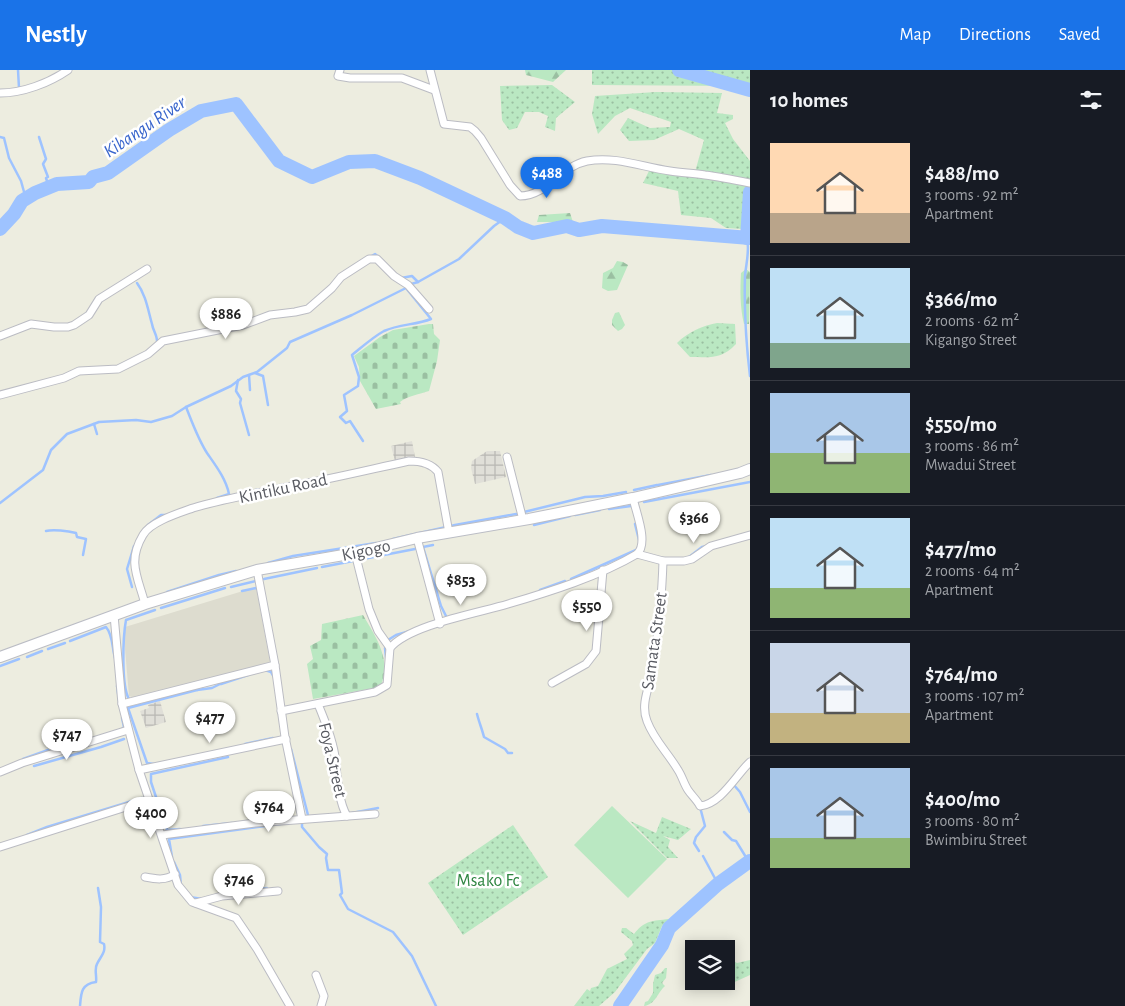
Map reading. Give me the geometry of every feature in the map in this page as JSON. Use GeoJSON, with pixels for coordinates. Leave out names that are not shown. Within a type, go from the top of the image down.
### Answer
{"type":"FeatureCollection","features":[{"type":"Feature","properties":{"kind":"main road","name":"Kigogo"},"geometry":{"type":"LineString","coordinates":[[0,657],[145,604],[257,570],[355,553],[417,538],[523,520],[633,498],[745,474],[750,469]]}},
{"type":"Feature","properties":{"kind":"street"},"geometry":{"type":"LineString","coordinates":[[0,93],[16,92],[36,86],[68,70]]}},
{"type":"Feature","properties":{"kind":"street"},"geometry":{"type":"LineString","coordinates":[[340,70],[338,76],[350,78],[402,78],[434,90]]}},
{"type":"Feature","properties":{"kind":"street"},"geometry":{"type":"LineString","coordinates":[[430,70],[444,124],[470,127],[475,131],[510,185],[520,196],[526,196],[543,189],[566,170],[587,161],[630,161],[668,171],[721,177],[750,183]]}},
{"type":"Feature","properties":{"kind":"street"},"geometry":{"type":"LineString","coordinates":[[0,395],[64,378],[79,371],[118,369],[148,354],[163,341],[234,327],[270,315],[308,309],[332,288],[341,277],[370,259],[377,259],[394,276],[405,282],[429,309]]}},
{"type":"Feature","properties":{"kind":"street"},"geometry":{"type":"LineString","coordinates":[[0,336],[31,324],[54,327],[74,325],[88,315],[99,299],[147,269]]}},
{"type":"Feature","properties":{"kind":"street"},"geometry":{"type":"LineString","coordinates":[[507,457],[523,520]]}},
{"type":"Feature","properties":{"kind":"street","name":"Kintiku Road"},"geometry":{"type":"LineString","coordinates":[[145,604],[134,569],[136,548],[148,529],[157,523],[193,508],[409,461],[418,461],[428,464],[438,472],[449,533]]}},
{"type":"Feature","properties":{"kind":"street"},"geometry":{"type":"LineString","coordinates":[[390,648],[399,639],[440,624],[568,584],[637,554],[643,541],[633,498]]}},
{"type":"Feature","properties":{"kind":"street"},"geometry":{"type":"LineString","coordinates":[[637,554],[663,561],[692,559],[711,546],[750,535]]}},
{"type":"Feature","properties":{"kind":"street"},"geometry":{"type":"LineString","coordinates":[[417,538],[440,624]]}},
{"type":"Feature","properties":{"kind":"street"},"geometry":{"type":"LineString","coordinates":[[281,711],[375,692],[387,685],[390,648],[378,631],[369,610],[355,553]]}},
{"type":"Feature","properties":{"kind":"street","name":"Samata Street"},"geometry":{"type":"LineString","coordinates":[[663,561],[655,652],[645,709],[647,721],[654,736],[678,769],[700,806],[710,803],[720,795],[750,762]]}},
{"type":"Feature","properties":{"kind":"street"},"geometry":{"type":"LineString","coordinates":[[257,570],[275,665],[286,739],[302,819]]}},
{"type":"Feature","properties":{"kind":"street"},"geometry":{"type":"LineString","coordinates":[[552,683],[586,664],[596,651],[603,570]]}},
{"type":"Feature","properties":{"kind":"street"},"geometry":{"type":"LineString","coordinates":[[114,615],[122,704],[128,730],[148,800],[162,835],[178,885],[182,892],[196,903],[236,918],[257,949],[290,1006]]}},
{"type":"Feature","properties":{"kind":"street"},"geometry":{"type":"LineString","coordinates":[[122,704],[275,665]]}},
{"type":"Feature","properties":{"kind":"street","name":"Foya Street"},"geometry":{"type":"LineString","coordinates":[[318,704],[330,735],[338,784],[347,816]]}},
{"type":"Feature","properties":{"kind":"street"},"geometry":{"type":"LineString","coordinates":[[0,772],[128,730]]}},
{"type":"Feature","properties":{"kind":"street"},"geometry":{"type":"LineString","coordinates":[[139,770],[286,739]]}},
{"type":"Feature","properties":{"kind":"street"},"geometry":{"type":"LineString","coordinates":[[0,847],[148,800]]}},
{"type":"Feature","properties":{"kind":"street"},"geometry":{"type":"LineString","coordinates":[[162,835],[302,819],[375,814]]}},
{"type":"Feature","properties":{"kind":"street"},"geometry":{"type":"LineString","coordinates":[[145,877],[170,878],[175,874]]}},
{"type":"Feature","properties":{"kind":"street"},"geometry":{"type":"LineString","coordinates":[[196,903],[222,896],[278,891]]}},
{"type":"Feature","properties":{"kind":"street"},"geometry":{"type":"LineString","coordinates":[[316,975],[324,996],[320,1006]]}},
{"type":"Feature","properties":{"kind":"shaded area"},"geometry":{"type":"Polygon","coordinates":[[[412,441],[415,457],[395,461],[391,446],[412,441]]]}},
{"type":"Feature","properties":{"kind":"shaded area"},"geometry":{"type":"Polygon","coordinates":[[[487,451],[500,451],[506,477],[475,484],[471,468],[472,461],[487,451]]]}},
{"type":"Feature","properties":{"kind":"shaded area"},"geometry":{"type":"Polygon","coordinates":[[[256,587],[270,662],[138,699],[129,696],[125,627],[256,587]]]}},
{"type":"Feature","properties":{"kind":"shaded area"},"geometry":{"type":"Polygon","coordinates":[[[160,701],[166,722],[146,728],[140,711],[149,708],[148,705],[160,701]]]}},
{"type":"Feature","properties":{"kind":"green space"},"geometry":{"type":"Polygon","coordinates":[[[525,70],[566,70],[553,82],[526,75],[525,70]]]}},
{"type":"Feature","properties":{"kind":"green space"},"geometry":{"type":"Polygon","coordinates":[[[592,70],[750,70],[750,97],[740,86],[592,85],[592,70]]]}},
{"type":"Feature","properties":{"kind":"green space"},"geometry":{"type":"Polygon","coordinates":[[[552,85],[575,102],[556,118],[555,131],[545,127],[548,116],[539,112],[525,112],[517,128],[509,130],[502,120],[500,86],[552,85]]]}},
{"type":"Feature","properties":{"kind":"green space"},"geometry":{"type":"Polygon","coordinates":[[[656,92],[722,93],[717,113],[733,115],[733,119],[725,123],[733,139],[750,161],[750,213],[743,229],[726,228],[711,218],[681,215],[678,191],[643,183],[651,167],[695,172],[704,140],[679,129],[654,140],[629,141],[620,130],[628,118],[650,128],[670,127],[671,122],[630,108],[615,116],[598,134],[592,114],[595,96],[656,92]]]}},
{"type":"Feature","properties":{"kind":"green space"},"geometry":{"type":"Polygon","coordinates":[[[570,213],[573,222],[537,222],[539,215],[570,213]]]}},
{"type":"Feature","properties":{"kind":"green space"},"geometry":{"type":"Polygon","coordinates":[[[617,261],[628,265],[617,290],[608,291],[602,288],[603,273],[613,268],[617,261]]]}},
{"type":"Feature","properties":{"kind":"green space"},"geometry":{"type":"Polygon","coordinates":[[[746,269],[750,272],[749,324],[744,324],[741,299],[741,273],[746,269]]]}},
{"type":"Feature","properties":{"kind":"green space"},"geometry":{"type":"Polygon","coordinates":[[[619,312],[625,325],[618,331],[612,325],[612,320],[615,313],[619,312]]]}},
{"type":"Feature","properties":{"kind":"green space"},"geometry":{"type":"Polygon","coordinates":[[[717,323],[735,324],[736,344],[725,353],[709,357],[690,357],[677,343],[696,330],[717,323]]]}},
{"type":"Feature","properties":{"kind":"green space"},"geometry":{"type":"Polygon","coordinates":[[[433,324],[434,334],[440,340],[429,391],[406,398],[400,402],[401,404],[376,409],[360,381],[359,367],[354,356],[393,330],[433,324]]]}},
{"type":"Feature","properties":{"kind":"green space"},"geometry":{"type":"Polygon","coordinates":[[[363,615],[378,641],[384,659],[384,678],[380,687],[313,699],[307,664],[313,659],[310,646],[321,640],[322,624],[363,615]]]}},
{"type":"Feature","properties":{"kind":"green space"},"geometry":{"type":"Polygon","coordinates":[[[612,806],[667,859],[628,898],[574,845],[612,806]]]}},
{"type":"Feature","properties":{"kind":"green space"},"geometry":{"type":"Polygon","coordinates":[[[662,817],[691,829],[678,840],[663,836],[670,840],[668,847],[678,858],[667,858],[630,821],[656,833],[662,817]]]}},
{"type":"Feature","properties":{"kind":"green space","name":"Msako Fc"},"geometry":{"type":"Polygon","coordinates":[[[513,825],[548,877],[463,935],[428,883],[513,825]]]}},
{"type":"Feature","properties":{"kind":"green space"},"geometry":{"type":"Polygon","coordinates":[[[669,919],[662,926],[655,943],[647,949],[615,992],[599,1006],[574,1006],[587,989],[590,991],[591,988],[598,986],[607,969],[627,959],[624,954],[633,945],[632,941],[621,932],[622,928],[626,928],[634,934],[645,924],[669,919]]]}},
{"type":"Feature","properties":{"kind":"green space"},"geometry":{"type":"Polygon","coordinates":[[[750,960],[750,975],[735,982],[735,962],[750,960]]]}},
{"type":"Feature","properties":{"kind":"green space"},"geometry":{"type":"Polygon","coordinates":[[[667,968],[666,978],[662,983],[665,986],[654,1001],[644,1006],[653,993],[655,975],[661,973],[667,968]]]}},
{"type":"Feature","properties":{"kind":"waterway"},"geometry":{"type":"LineString","coordinates":[[18,70],[19,88]]}},
{"type":"Feature","properties":{"kind":"waterway"},"geometry":{"type":"LineString","coordinates":[[679,70],[750,90]]}},
{"type":"Feature","properties":{"kind":"waterway","name":"Kibangu River"},"geometry":{"type":"LineString","coordinates":[[0,229],[14,214],[22,201],[35,193],[57,184],[89,182],[93,177],[108,173],[169,130],[201,111],[236,104],[279,161],[312,177],[349,162],[375,161],[420,178],[533,233],[567,226],[579,230],[602,226],[750,238]]}},
{"type":"Feature","properties":{"kind":"waterway"},"geometry":{"type":"LineString","coordinates":[[0,137],[4,138],[9,158],[21,181],[26,199]]}},
{"type":"Feature","properties":{"kind":"waterway"},"geometry":{"type":"LineString","coordinates":[[39,137],[46,159],[43,164],[48,177],[46,178],[49,187]]}},
{"type":"Feature","properties":{"kind":"waterway"},"geometry":{"type":"LineString","coordinates":[[747,238],[750,192]]}},
{"type":"Feature","properties":{"kind":"waterway"},"geometry":{"type":"LineString","coordinates":[[0,503],[43,470],[51,450],[67,434],[99,422],[136,420],[151,422],[172,416],[186,407],[231,386],[243,377],[257,372],[287,348],[290,342],[352,315],[459,259],[505,218]]}},
{"type":"Feature","properties":{"kind":"waterway"},"geometry":{"type":"LineString","coordinates":[[747,238],[745,301],[746,339],[750,376]]}},
{"type":"Feature","properties":{"kind":"waterway"},"geometry":{"type":"LineString","coordinates":[[370,257],[375,254],[383,261]]}},
{"type":"Feature","properties":{"kind":"waterway"},"geometry":{"type":"LineString","coordinates":[[401,278],[412,276],[418,282]]}},
{"type":"Feature","properties":{"kind":"waterway"},"geometry":{"type":"LineString","coordinates":[[137,283],[145,298],[157,343]]}},
{"type":"Feature","properties":{"kind":"waterway"},"geometry":{"type":"LineString","coordinates":[[363,441],[350,421],[346,423],[340,417],[347,411],[344,395],[358,386],[359,377],[352,355],[384,331],[431,319],[406,288]]}},
{"type":"Feature","properties":{"kind":"waterway"},"geometry":{"type":"LineString","coordinates":[[255,373],[263,376],[268,405]]}},
{"type":"Feature","properties":{"kind":"waterway"},"geometry":{"type":"LineString","coordinates":[[249,375],[250,390]]}},
{"type":"Feature","properties":{"kind":"waterway"},"geometry":{"type":"LineString","coordinates":[[238,380],[236,391],[241,399],[240,403],[249,435]]}},
{"type":"Feature","properties":{"kind":"waterway"},"geometry":{"type":"LineString","coordinates":[[186,407],[201,442],[228,488],[229,494],[217,498]]}},
{"type":"Feature","properties":{"kind":"waterway"},"geometry":{"type":"LineString","coordinates":[[94,424],[97,434]]}},
{"type":"Feature","properties":{"kind":"waterway"},"geometry":{"type":"LineString","coordinates":[[658,485],[711,475]]}},
{"type":"Feature","properties":{"kind":"waterway"},"geometry":{"type":"LineString","coordinates":[[644,502],[750,482]]}},
{"type":"Feature","properties":{"kind":"waterway"},"geometry":{"type":"LineString","coordinates":[[634,490],[657,485]]}},
{"type":"Feature","properties":{"kind":"waterway"},"geometry":{"type":"LineString","coordinates":[[256,490],[273,487]]}},
{"type":"Feature","properties":{"kind":"waterway"},"geometry":{"type":"LineString","coordinates":[[524,512],[585,497],[626,492]]}},
{"type":"Feature","properties":{"kind":"waterway"},"geometry":{"type":"LineString","coordinates":[[609,509],[631,506]]}},
{"type":"Feature","properties":{"kind":"waterway"},"geometry":{"type":"LineString","coordinates":[[575,515],[600,510]]}},
{"type":"Feature","properties":{"kind":"waterway"},"geometry":{"type":"LineString","coordinates":[[393,539],[516,514]]}},
{"type":"Feature","properties":{"kind":"waterway"},"geometry":{"type":"LineString","coordinates":[[148,525],[161,515],[167,515]]}},
{"type":"Feature","properties":{"kind":"waterway"},"geometry":{"type":"LineString","coordinates":[[534,525],[570,516]]}},
{"type":"Feature","properties":{"kind":"waterway"},"geometry":{"type":"LineString","coordinates":[[635,524],[639,540]]}},
{"type":"Feature","properties":{"kind":"waterway"},"geometry":{"type":"LineString","coordinates":[[46,531],[73,532],[76,533],[77,537],[86,539],[83,555]]}},
{"type":"Feature","properties":{"kind":"waterway"},"geometry":{"type":"LineString","coordinates":[[268,563],[293,556],[376,543]]}},
{"type":"Feature","properties":{"kind":"waterway"},"geometry":{"type":"LineString","coordinates":[[433,545],[423,547],[441,606],[447,618]]}},
{"type":"Feature","properties":{"kind":"waterway"},"geometry":{"type":"LineString","coordinates":[[132,587],[127,569],[134,546]]}},
{"type":"Feature","properties":{"kind":"waterway"},"geometry":{"type":"LineString","coordinates":[[689,557],[702,547],[707,546]]}},
{"type":"Feature","properties":{"kind":"waterway"},"geometry":{"type":"LineString","coordinates":[[322,567],[415,549]]}},
{"type":"Feature","properties":{"kind":"waterway"},"geometry":{"type":"LineString","coordinates":[[571,579],[636,550]]}},
{"type":"Feature","properties":{"kind":"waterway"},"geometry":{"type":"LineString","coordinates":[[264,579],[317,568]]}},
{"type":"Feature","properties":{"kind":"waterway"},"geometry":{"type":"LineString","coordinates":[[167,592],[236,571]]}},
{"type":"Feature","properties":{"kind":"waterway"},"geometry":{"type":"LineString","coordinates":[[231,587],[256,581]]}},
{"type":"Feature","properties":{"kind":"waterway"},"geometry":{"type":"LineString","coordinates":[[540,590],[565,581]]}},
{"type":"Feature","properties":{"kind":"waterway"},"geometry":{"type":"LineString","coordinates":[[161,608],[225,588]]}},
{"type":"Feature","properties":{"kind":"waterway"},"geometry":{"type":"LineString","coordinates":[[242,591],[258,589]]}},
{"type":"Feature","properties":{"kind":"waterway"},"geometry":{"type":"LineString","coordinates":[[129,699],[126,693],[124,673],[126,620],[155,610]]}},
{"type":"Feature","properties":{"kind":"waterway"},"geometry":{"type":"LineString","coordinates":[[70,641],[106,627],[111,638],[115,658]]}},
{"type":"Feature","properties":{"kind":"waterway"},"geometry":{"type":"LineString","coordinates":[[388,640],[396,635],[410,631]]}},
{"type":"Feature","properties":{"kind":"waterway"},"geometry":{"type":"LineString","coordinates":[[48,649],[65,643]]}},
{"type":"Feature","properties":{"kind":"waterway"},"geometry":{"type":"LineString","coordinates":[[385,648],[386,657]]}},
{"type":"Feature","properties":{"kind":"waterway"},"geometry":{"type":"LineString","coordinates":[[27,657],[42,651]]}},
{"type":"Feature","properties":{"kind":"waterway"},"geometry":{"type":"LineString","coordinates":[[0,666],[19,659]]}},
{"type":"Feature","properties":{"kind":"waterway"},"geometry":{"type":"LineString","coordinates":[[265,670],[271,672],[274,677]]}},
{"type":"Feature","properties":{"kind":"waterway"},"geometry":{"type":"LineString","coordinates":[[221,684],[248,675]]}},
{"type":"Feature","properties":{"kind":"waterway"},"geometry":{"type":"LineString","coordinates":[[197,690],[212,688],[220,684]]}},
{"type":"Feature","properties":{"kind":"waterway"},"geometry":{"type":"LineString","coordinates":[[117,686],[119,700]]}},
{"type":"Feature","properties":{"kind":"waterway"},"geometry":{"type":"LineString","coordinates":[[154,764],[147,763],[128,708],[197,690]]}},
{"type":"Feature","properties":{"kind":"waterway"},"geometry":{"type":"LineString","coordinates":[[477,714],[484,737],[505,749],[508,753],[512,753]]}},
{"type":"Feature","properties":{"kind":"waterway"},"geometry":{"type":"LineString","coordinates":[[122,718],[124,727],[122,729]]}},
{"type":"Feature","properties":{"kind":"waterway"},"geometry":{"type":"LineString","coordinates":[[245,744],[273,738]]}},
{"type":"Feature","properties":{"kind":"waterway"},"geometry":{"type":"LineString","coordinates":[[34,766],[124,739]]}},
{"type":"Feature","properties":{"kind":"waterway"},"geometry":{"type":"LineString","coordinates":[[55,748],[68,745]]}},
{"type":"Feature","properties":{"kind":"waterway"},"geometry":{"type":"LineString","coordinates":[[291,749],[309,819]]}},
{"type":"Feature","properties":{"kind":"waterway"},"geometry":{"type":"LineString","coordinates":[[23,759],[48,750]]}},
{"type":"Feature","properties":{"kind":"waterway"},"geometry":{"type":"LineString","coordinates":[[180,829],[167,830],[151,782],[151,774],[228,757]]}},
{"type":"Feature","properties":{"kind":"waterway"},"geometry":{"type":"LineString","coordinates":[[733,784],[740,792],[750,812]]}},
{"type":"Feature","properties":{"kind":"waterway"},"geometry":{"type":"LineString","coordinates":[[27,835],[142,798]]}},
{"type":"Feature","properties":{"kind":"waterway"},"geometry":{"type":"LineString","coordinates":[[699,851],[694,843],[696,837],[705,826],[700,807]]}},
{"type":"Feature","properties":{"kind":"waterway"},"geometry":{"type":"LineString","coordinates":[[352,813],[378,808]]}},
{"type":"Feature","properties":{"kind":"waterway"},"geometry":{"type":"LineString","coordinates":[[203,826],[232,823]]}},
{"type":"Feature","properties":{"kind":"waterway"},"geometry":{"type":"LineString","coordinates":[[172,857],[169,839],[287,823]]}},
{"type":"Feature","properties":{"kind":"waterway"},"geometry":{"type":"LineString","coordinates":[[302,823],[302,827],[327,854],[328,870],[339,870],[342,893],[340,895],[348,909],[393,932],[412,956],[436,1006]]}},
{"type":"Feature","properties":{"kind":"waterway"},"geometry":{"type":"LineString","coordinates":[[724,832],[732,840],[736,841],[749,862]]}},
{"type":"Feature","properties":{"kind":"waterway"},"geometry":{"type":"LineString","coordinates":[[703,856],[718,884]]}},
{"type":"Feature","properties":{"kind":"waterway"},"geometry":{"type":"LineString","coordinates":[[620,1006],[662,945],[669,928],[718,884],[750,861]]}},
{"type":"Feature","properties":{"kind":"waterway"},"geometry":{"type":"LineString","coordinates":[[174,862],[180,875],[181,885]]}},
{"type":"Feature","properties":{"kind":"waterway"},"geometry":{"type":"LineString","coordinates":[[80,1006],[83,990],[87,985],[96,982],[96,966],[104,950],[104,944],[100,942],[101,907],[98,888]]}},
{"type":"Feature","properties":{"kind":"waterway"},"geometry":{"type":"LineString","coordinates":[[239,891],[267,888]]}},
{"type":"Feature","properties":{"kind":"waterway"},"geometry":{"type":"LineString","coordinates":[[190,897],[202,899]]}}]}
